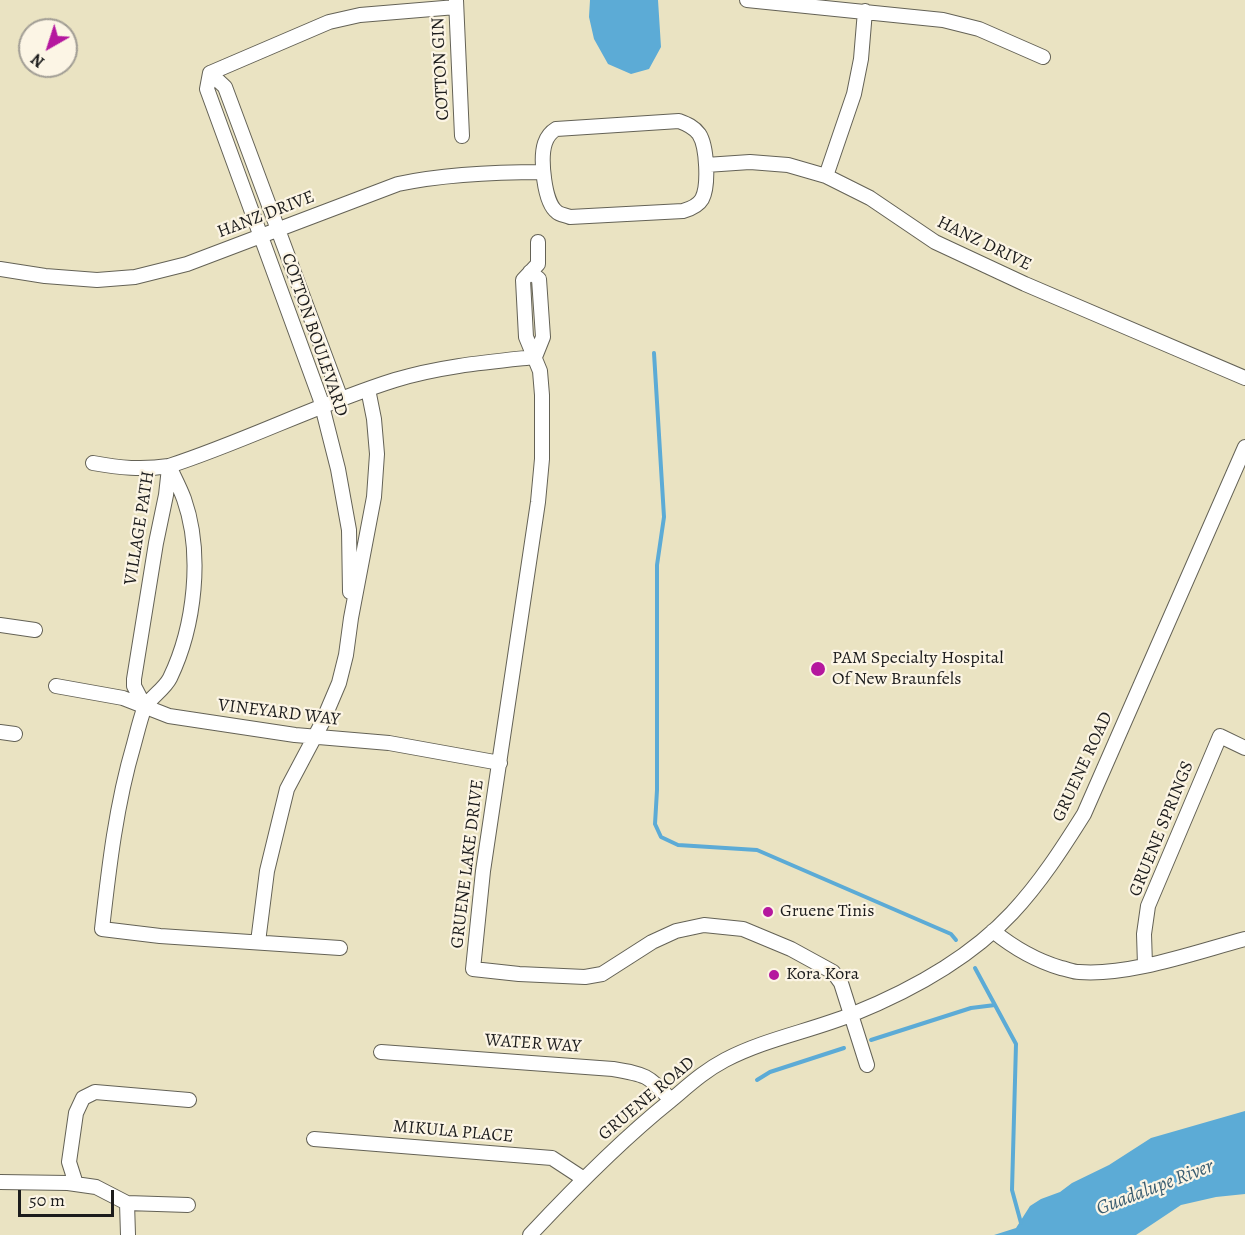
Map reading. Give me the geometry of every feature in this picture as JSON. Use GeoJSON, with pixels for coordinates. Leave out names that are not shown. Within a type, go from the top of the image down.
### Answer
{"type":"FeatureCollection","features":[{"type":"Feature","properties":{"kind":"street"},"geometry":{"type":"LineString","coordinates":[[747,0],[962,23],[1043,57]]}},
{"type":"Feature","properties":{"kind":"street"},"geometry":{"type":"LineString","coordinates":[[210,73],[329,22],[360,15],[456,3]]}},
{"type":"Feature","properties":{"kind":"street","name":"COTTON GIN"},"geometry":{"type":"LineString","coordinates":[[456,3],[462,136]]}},
{"type":"Feature","properties":{"kind":"street"},"geometry":{"type":"LineString","coordinates":[[826,176],[854,94],[861,59],[865,11]]}},
{"type":"Feature","properties":{"kind":"street","name":"COTTON BOULEVARD"},"geometry":{"type":"LineString","coordinates":[[210,73],[225,87],[341,399]]}},
{"type":"Feature","properties":{"kind":"street","name":"COTTON BOULEVARD"},"geometry":{"type":"LineString","coordinates":[[210,73],[207,89],[320,398],[338,469],[349,530],[351,618]]}},
{"type":"Feature","properties":{"kind":"street"},"geometry":{"type":"LineString","coordinates":[[679,121],[691,126],[700,135],[706,165],[706,179],[702,199],[693,208],[683,211],[570,217],[558,213],[551,206],[543,172],[545,142],[556,129],[679,121]]}},
{"type":"Feature","properties":{"kind":"street","name":"HANZ DRIVE"},"geometry":{"type":"LineString","coordinates":[[706,165],[750,162],[788,165],[826,176],[870,198],[935,242],[1024,284],[1245,378]]}},
{"type":"Feature","properties":{"kind":"street","name":"HANZ DRIVE"},"geometry":{"type":"LineString","coordinates":[[0,269],[45,276],[88,279],[135,277],[186,264],[398,184],[418,179],[502,172],[543,172]]}},
{"type":"Feature","properties":{"kind":"street","name":"GRUENE LAKE DRIVE"},"geometry":{"type":"LineString","coordinates":[[538,242],[538,264],[530,272],[539,279],[543,337],[535,357],[540,371],[542,395],[542,459],[538,502],[483,871],[473,969],[585,977],[602,974],[652,942],[676,931],[704,925],[743,929],[833,972],[841,983],[867,1065]]}},
{"type":"Feature","properties":{"kind":"street"},"geometry":{"type":"LineString","coordinates":[[93,463],[125,469],[169,466],[368,389],[426,372],[535,357]]}},
{"type":"Feature","properties":{"kind":"street","name":"COTTON BOULEVARD"},"geometry":{"type":"LineString","coordinates":[[258,942],[267,871],[287,789],[339,683],[346,656],[374,497],[377,454],[374,419],[368,389]]}},
{"type":"Feature","properties":{"kind":"street","name":"GRUENE ROAD"},"geometry":{"type":"LineString","coordinates":[[530,1235],[640,1125],[693,1081],[725,1060],[852,1014],[922,983],[949,966],[1012,914],[1054,863],[1084,814],[1245,447]]}},
{"type":"Feature","properties":{"kind":"street","name":"VILLAGE PATH"},"geometry":{"type":"LineString","coordinates":[[145,707],[134,686],[134,679],[169,466]]}},
{"type":"Feature","properties":{"kind":"street","name":"VILLAGE PATH"},"geometry":{"type":"LineString","coordinates":[[169,466],[184,500],[194,542],[195,579],[189,619],[170,678],[161,692],[145,707],[127,770],[117,816],[102,929],[160,936],[340,948]]}},
{"type":"Feature","properties":{"kind":"street"},"geometry":{"type":"LineString","coordinates":[[0,625],[35,630]]}},
{"type":"Feature","properties":{"kind":"street","name":"VINEYARD WAY"},"geometry":{"type":"LineString","coordinates":[[56,686],[123,698],[169,716],[314,737],[389,743],[500,763]]}},
{"type":"Feature","properties":{"kind":"street"},"geometry":{"type":"LineString","coordinates":[[0,732],[15,734]]}},
{"type":"Feature","properties":{"kind":"street","name":"GRUENE SPRINGS"},"geometry":{"type":"LineString","coordinates":[[1145,965],[1144,934],[1148,906],[1220,736],[1245,748]]}},
{"type":"Feature","properties":{"kind":"street"},"geometry":{"type":"LineString","coordinates":[[993,931],[1011,946],[1037,961],[1078,972],[1121,970],[1245,939]]}},
{"type":"Feature","properties":{"kind":"street","name":"WATER WAY"},"geometry":{"type":"LineString","coordinates":[[381,1052],[613,1069],[642,1074],[653,1081],[671,1100]]}},
{"type":"Feature","properties":{"kind":"street"},"geometry":{"type":"LineString","coordinates":[[76,1184],[69,1162],[76,1113],[83,1098],[95,1092],[189,1100]]}},
{"type":"Feature","properties":{"kind":"street","name":"MIKULA PLACE"},"geometry":{"type":"LineString","coordinates":[[314,1139],[552,1158],[584,1179]]}},
{"type":"Feature","properties":{"kind":"street"},"geometry":{"type":"LineString","coordinates":[[0,1182],[76,1184],[96,1187],[127,1203],[188,1205]]}},
{"type":"Feature","properties":{"kind":"street"},"geometry":{"type":"LineString","coordinates":[[127,1203],[128,1235]]}},
{"type":"Feature","properties":{"kind":"water"},"geometry":{"type":"Polygon","coordinates":[[[590,0],[658,0],[661,47],[649,69],[631,74],[608,64],[594,39],[589,17],[590,0]]]}},
{"type":"Feature","properties":{"kind":"water","name":"Guadalupe River"},"geometry":{"type":"Polygon","coordinates":[[[1245,1111],[1245,1194],[1216,1197],[1181,1205],[1136,1235],[994,1235],[1016,1228],[1030,1206],[1041,1199],[1060,1192],[1072,1183],[1109,1165],[1151,1138],[1245,1111]]]}},
{"type":"Feature","properties":{"kind":"waterway"},"geometry":{"type":"LineString","coordinates":[[654,353],[664,517],[657,565],[655,824],[661,837],[678,845],[757,850],[951,934],[956,940]]}},
{"type":"Feature","properties":{"kind":"waterway"},"geometry":{"type":"LineString","coordinates":[[975,968],[1016,1044],[1012,1190],[1021,1223]]}},
{"type":"Feature","properties":{"kind":"waterway"},"geometry":{"type":"LineString","coordinates":[[871,1040],[971,1008],[995,1005]]}},
{"type":"Feature","properties":{"kind":"waterway"},"geometry":{"type":"LineString","coordinates":[[757,1080],[770,1072],[844,1048]]}},
{"type":"Feature","properties":{"kind":"place","name":"PAM Specialty Hospital Of New Braunfels"},"geometry":{"type":"Point","coordinates":[818,669]}},
{"type":"Feature","properties":{"kind":"place","name":"Gruene Tinis"},"geometry":{"type":"Point","coordinates":[768,912]}},
{"type":"Feature","properties":{"kind":"place","name":"Kora Kora"},"geometry":{"type":"Point","coordinates":[774,975]}}]}
